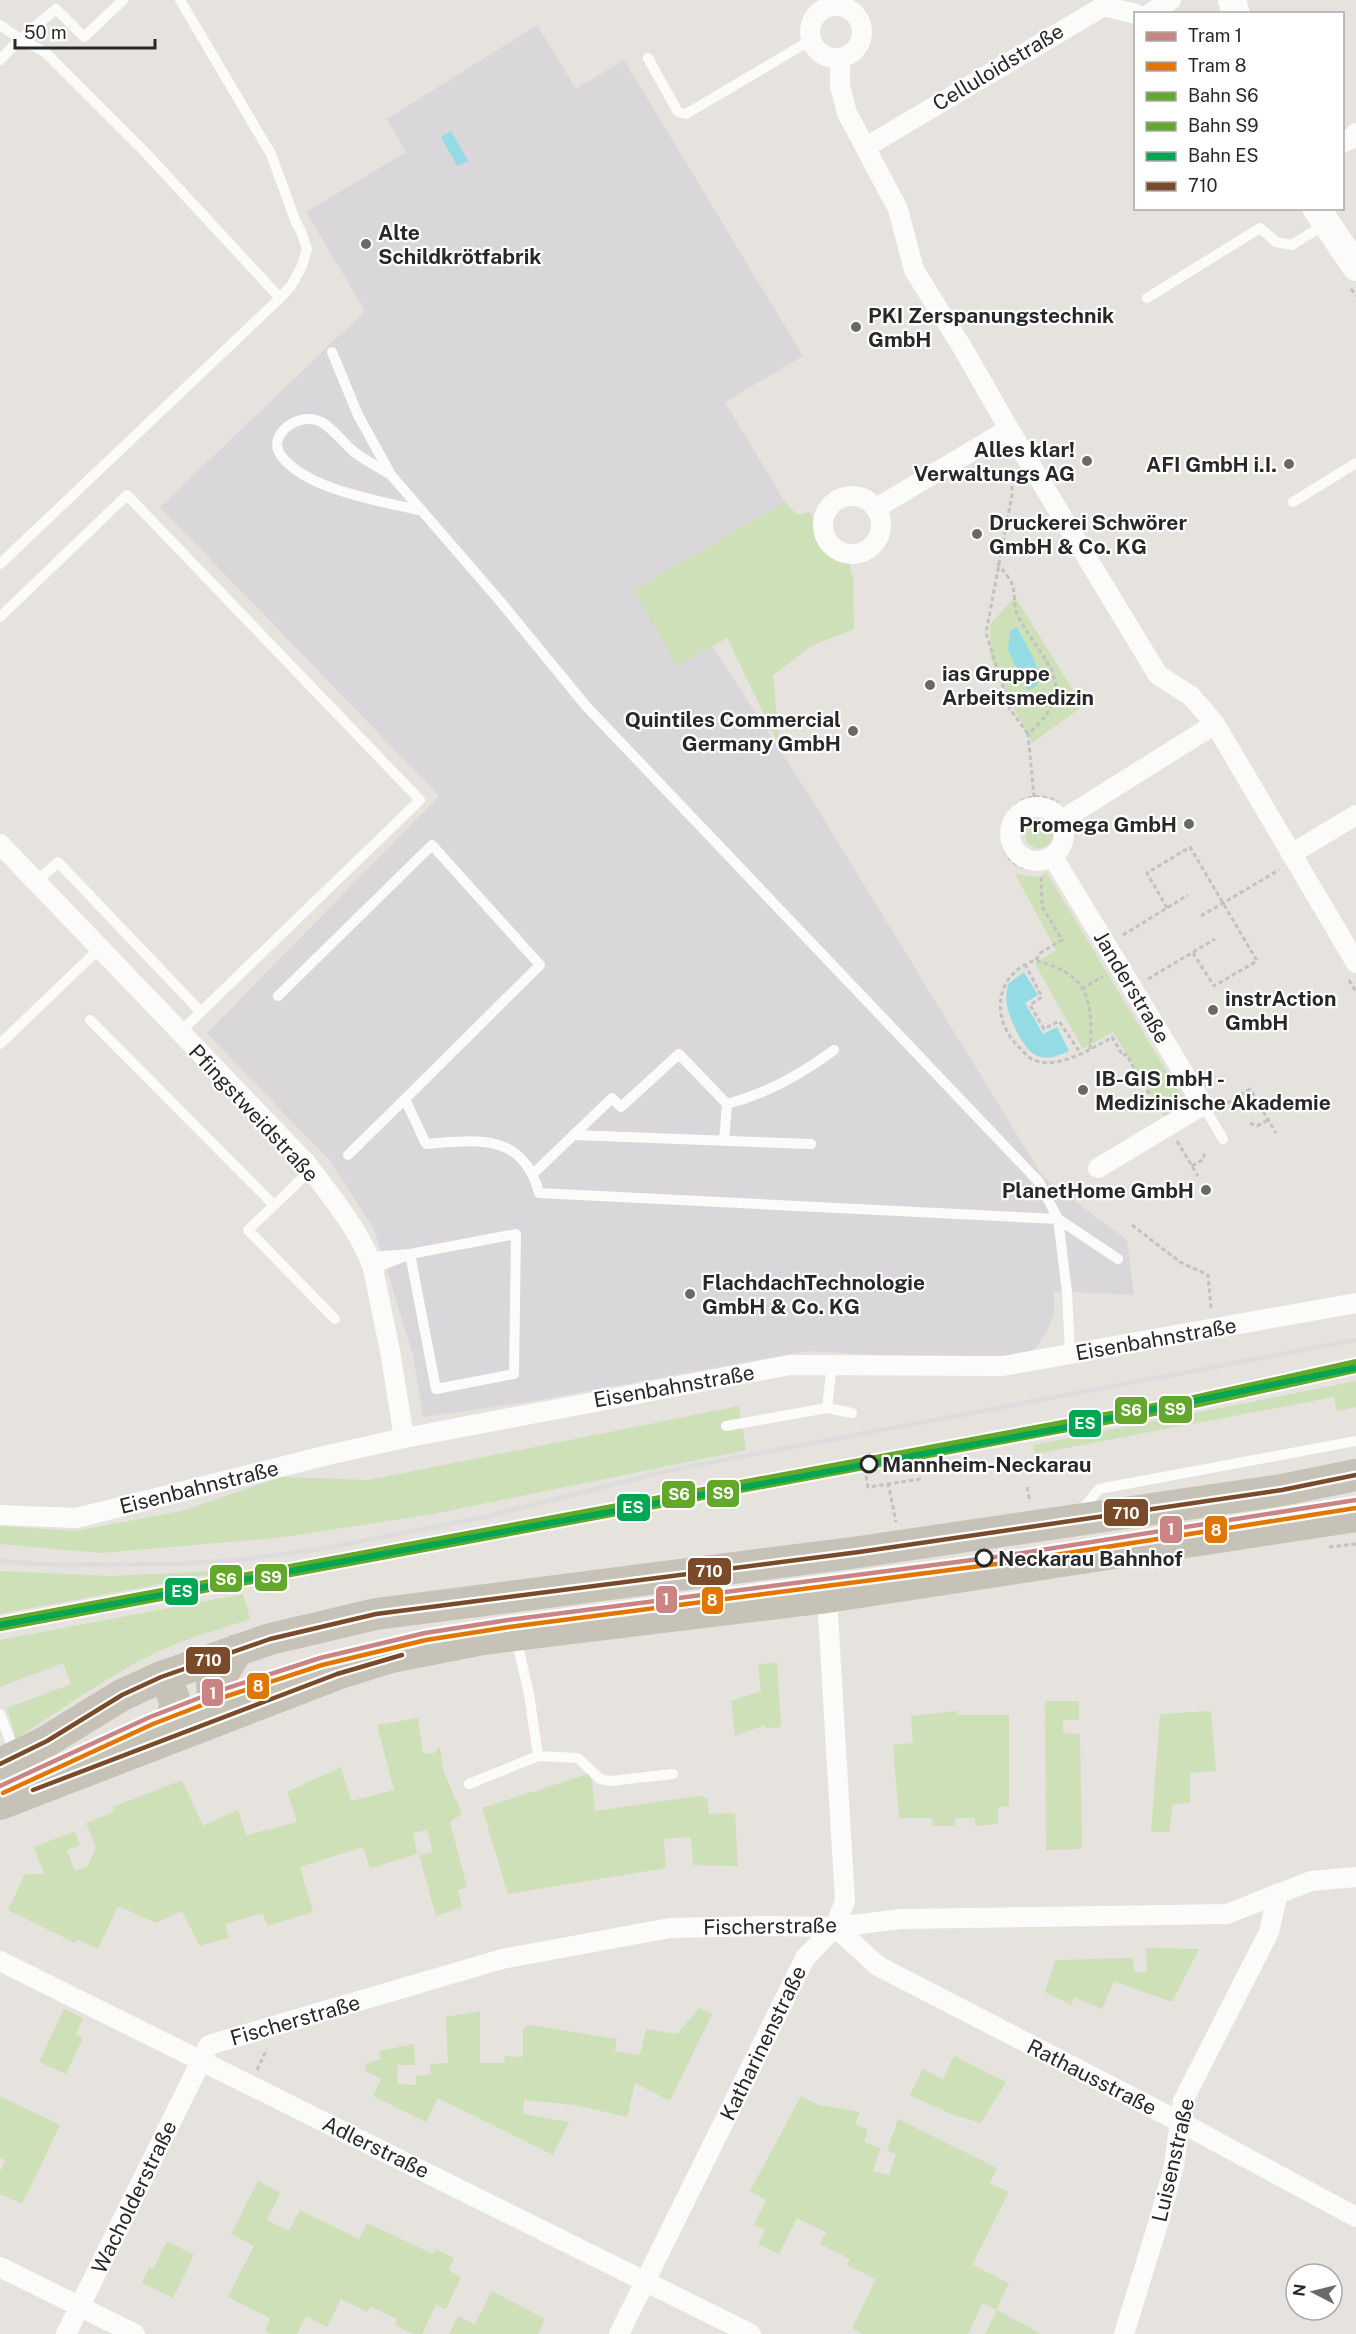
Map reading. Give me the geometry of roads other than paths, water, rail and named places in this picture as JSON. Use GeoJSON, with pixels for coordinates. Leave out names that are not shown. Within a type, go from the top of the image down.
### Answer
{"type":"FeatureCollection","features":[{"type":"Feature","properties":{"kind":"main road"},"geometry":{"type":"LineString","coordinates":[[1321,216],[1356,267]]}},
{"type":"Feature","properties":{"kind":"main road"},"geometry":{"type":"LineString","coordinates":[[8,1760],[54,1737],[122,1695],[161,1677],[237,1650],[376,1614],[859,1552],[1282,1490],[1356,1475]]}},
{"type":"Feature","properties":{"kind":"main road"},"geometry":{"type":"LineString","coordinates":[[0,1804],[149,1744],[337,1674],[383,1659],[439,1647],[515,1635],[827,1597],[1356,1516]]}},
{"type":"Feature","properties":{"kind":"main road"},"geometry":{"type":"LineString","coordinates":[[230,1714],[213,1698],[212,1685],[218,1675],[226,1669],[237,1650]]}},
{"type":"Feature","properties":{"kind":"main road"},"geometry":{"type":"LineString","coordinates":[[149,1744],[169,1721],[176,1703],[173,1692],[161,1677]]}},
{"type":"Feature","properties":{"kind":"street"},"geometry":{"type":"LineString","coordinates":[[1152,12],[1171,0]]}},
{"type":"Feature","properties":{"kind":"street"},"geometry":{"type":"LineString","coordinates":[[834,6],[850,11],[856,17],[861,34],[855,50],[840,58],[824,55],[817,50],[811,40],[810,27],[819,13],[834,6]]}},
{"type":"Feature","properties":{"kind":"street","name":"Celluloidstraße"},"geometry":{"type":"LineString","coordinates":[[866,147],[1104,6],[1134,14]]}},
{"type":"Feature","properties":{"kind":"street"},"geometry":{"type":"LineString","coordinates":[[840,58],[842,99],[847,113],[898,209],[914,270],[1158,675],[1191,696],[1215,724],[1286,861],[1356,963]]}},
{"type":"Feature","properties":{"kind":"street"},"geometry":{"type":"LineString","coordinates":[[1344,142],[1352,139],[1356,133]]}},
{"type":"Feature","properties":{"kind":"street"},"geometry":{"type":"LineString","coordinates":[[876,508],[1009,429]]}},
{"type":"Feature","properties":{"kind":"street"},"geometry":{"type":"LineString","coordinates":[[1062,820],[1215,724]]}},
{"type":"Feature","properties":{"kind":"street"},"geometry":{"type":"LineString","coordinates":[[1037,806],[1047,808],[1062,820],[1065,830],[1064,840],[1060,849],[1047,863],[1026,859],[1014,848],[1010,831],[1017,815],[1026,809],[1037,806]]}},
{"type":"Feature","properties":{"kind":"street"},"geometry":{"type":"LineString","coordinates":[[1286,861],[1356,815]]}},
{"type":"Feature","properties":{"kind":"street","name":"Pfingstweidstraße"},"geometry":{"type":"LineString","coordinates":[[0,844],[311,1170],[371,1263],[390,1351],[404,1438]]}},
{"type":"Feature","properties":{"kind":"street","name":"Janderstraße"},"geometry":{"type":"LineString","coordinates":[[1047,863],[1120,965],[1206,1110]]}},
{"type":"Feature","properties":{"kind":"street"},"geometry":{"type":"LineString","coordinates":[[1098,1168],[1168,1126],[1206,1110]]}},
{"type":"Feature","properties":{"kind":"street","name":"Eisenbahnstraße"},"geometry":{"type":"LineString","coordinates":[[0,1515],[76,1518],[404,1438],[790,1365],[1003,1366],[1356,1303]]}},
{"type":"Feature","properties":{"kind":"street","name":"Katharinenstraße"},"geometry":{"type":"LineString","coordinates":[[620,2334],[805,1958],[835,1927],[844,1901],[827,1597]]}},
{"type":"Feature","properties":{"kind":"street","name":"Fischerstraße"},"geometry":{"type":"LineString","coordinates":[[201,2061],[209,2045],[502,1959],[670,1928],[835,1927],[901,1919],[1227,1914],[1311,1881],[1356,1877]]}},
{"type":"Feature","properties":{"kind":"street","name":"Luisenstraße"},"geometry":{"type":"LineString","coordinates":[[1124,2334],[1174,2165],[1183,2101],[1269,1932],[1278,1893]]}},
{"type":"Feature","properties":{"kind":"street","name":"Rathausstraße"},"geometry":{"type":"LineString","coordinates":[[835,1927],[878,1965],[1180,2122],[1356,2217]]}},
{"type":"Feature","properties":{"kind":"street","name":"Adlerstraße"},"geometry":{"type":"LineString","coordinates":[[0,1961],[751,2334]]}},
{"type":"Feature","properties":{"kind":"street","name":"Wacholderstraße"},"geometry":{"type":"LineString","coordinates":[[66,2334],[201,2061]]}},
{"type":"Feature","properties":{"kind":"street"},"geometry":{"type":"LineString","coordinates":[[0,2267],[135,2334]]}},
{"type":"Feature","properties":{"kind":"lane"},"geometry":{"type":"LineString","coordinates":[[0,60],[20,39],[56,9],[84,37],[123,0]]}},
{"type":"Feature","properties":{"kind":"lane"},"geometry":{"type":"LineString","coordinates":[[0,564],[280,298],[291,286],[302,266],[307,249],[271,154],[180,0]]}},
{"type":"Feature","properties":{"kind":"lane"},"geometry":{"type":"LineString","coordinates":[[0,25],[45,52],[144,151],[280,298]]}},
{"type":"Feature","properties":{"kind":"lane"},"geometry":{"type":"LineString","coordinates":[[648,58],[678,112],[686,114],[811,40]]}},
{"type":"Feature","properties":{"kind":"lane"},"geometry":{"type":"LineString","coordinates":[[1147,298],[1260,228],[1276,242],[1293,244],[1321,216]]}},
{"type":"Feature","properties":{"kind":"lane"},"geometry":{"type":"LineString","coordinates":[[332,351],[358,415],[391,475],[499,600],[586,706],[1039,1182],[1058,1219],[1067,1292],[1070,1354]]}},
{"type":"Feature","properties":{"kind":"lane"},"geometry":{"type":"LineString","coordinates":[[391,475],[355,452],[322,422],[308,417],[292,423],[280,435],[277,447],[282,457],[315,481],[352,494],[422,511]]}},
{"type":"Feature","properties":{"kind":"lane"},"geometry":{"type":"LineString","coordinates":[[1293,502],[1356,463]]}},
{"type":"Feature","properties":{"kind":"lane"},"geometry":{"type":"LineString","coordinates":[[0,617],[127,495],[420,800],[179,1033]]}},
{"type":"Feature","properties":{"kind":"lane"},"geometry":{"type":"LineString","coordinates":[[278,996],[432,845],[540,965],[348,1155]]}},
{"type":"Feature","properties":{"kind":"lane"},"geometry":{"type":"LineString","coordinates":[[36,882],[58,862],[201,1012]]}},
{"type":"Feature","properties":{"kind":"lane"},"geometry":{"type":"LineString","coordinates":[[1,1042],[99,949]]}},
{"type":"Feature","properties":{"kind":"lane"},"geometry":{"type":"LineString","coordinates":[[90,1020],[274,1205]]}},
{"type":"Feature","properties":{"kind":"lane"},"geometry":{"type":"LineString","coordinates":[[727,1104],[745,1100],[806,1071],[834,1050]]}},
{"type":"Feature","properties":{"kind":"lane"},"geometry":{"type":"LineString","coordinates":[[534,1173],[612,1098],[621,1107],[679,1054],[727,1104],[724,1141]]}},
{"type":"Feature","properties":{"kind":"lane"},"geometry":{"type":"LineString","coordinates":[[405,1099],[426,1144],[474,1142],[507,1147],[534,1173],[539,1193],[1058,1219],[1118,1258]]}},
{"type":"Feature","properties":{"kind":"lane"},"geometry":{"type":"LineString","coordinates":[[1206,1110],[1223,1139]]}},
{"type":"Feature","properties":{"kind":"lane"},"geometry":{"type":"LineString","coordinates":[[573,1135],[811,1144]]}},
{"type":"Feature","properties":{"kind":"lane"},"geometry":{"type":"LineString","coordinates":[[311,1170],[248,1230],[335,1319]]}},
{"type":"Feature","properties":{"kind":"lane"},"geometry":{"type":"LineString","coordinates":[[371,1263],[410,1254],[516,1234],[513,1374],[436,1389],[410,1254]]}},
{"type":"Feature","properties":{"kind":"lane"},"geometry":{"type":"LineString","coordinates":[[827,1408],[832,1364]]}},
{"type":"Feature","properties":{"kind":"lane"},"geometry":{"type":"LineString","coordinates":[[726,1426],[827,1408],[852,1413]]}},
{"type":"Feature","properties":{"kind":"lane"},"geometry":{"type":"LineString","coordinates":[[1073,1520],[1099,1489],[1356,1441]]}},
{"type":"Feature","properties":{"kind":"lane"},"geometry":{"type":"LineString","coordinates":[[515,1635],[529,1694],[538,1756]]}},
{"type":"Feature","properties":{"kind":"lane"},"geometry":{"type":"LineString","coordinates":[[0,1714],[8,1760]]}},
{"type":"Feature","properties":{"kind":"lane"},"geometry":{"type":"LineString","coordinates":[[470,1784],[538,1756],[578,1758],[600,1779],[610,1781],[673,1774]]}},
{"type":"Feature","properties":{"kind":"water"},"geometry":{"type":"Polygon","coordinates":[[[451,131],[468,161],[457,166],[441,137],[451,131]]]}},
{"type":"Feature","properties":{"kind":"water"},"geometry":{"type":"Polygon","coordinates":[[[1017,627],[1031,652],[1038,672],[1035,687],[1027,690],[1008,650],[1010,631],[1017,627]]]}},
{"type":"Feature","properties":{"kind":"water"},"geometry":{"type":"Polygon","coordinates":[[[1024,972],[1038,995],[1025,1003],[1043,1034],[1057,1027],[1069,1051],[1050,1057],[1036,1056],[1021,1039],[1009,1013],[1006,997],[1008,984],[1024,972]]]}},
{"type":"Feature","properties":{"kind":"railway"},"geometry":{"type":"LineString","coordinates":[[0,1561],[56,1565],[175,1564],[238,1560],[321,1549],[485,1517],[666,1471],[1356,1340]]}},
{"type":"Feature","properties":{"kind":"tram line","name":"1"},"geometry":{"type":"LineString","coordinates":[[0,1786],[150,1717],[212,1693],[320,1658],[425,1633],[508,1620],[1003,1556],[1356,1500]]}},
{"type":"Feature","properties":{"kind":"tram line","name":"8"},"geometry":{"type":"LineString","coordinates":[[3,1793],[153,1724],[215,1700],[322,1665],[426,1640],[509,1627],[1004,1563],[1356,1508]]}},
{"type":"Feature","properties":{"kind":"rail line","name":"S6"},"geometry":{"type":"LineString","coordinates":[[0,1621],[1175,1402],[1356,1362]]}},
{"type":"Feature","properties":{"kind":"rail line","name":"ES"},"geometry":{"type":"LineString","coordinates":[[0,1625],[1057,1429],[1354,1368]]}},
{"type":"Feature","properties":{"kind":"rail line","name":"S9"},"geometry":{"type":"LineString","coordinates":[[1,1628],[1176,1409],[1356,1370]]}},
{"type":"Feature","properties":{"kind":"place","name":"Alte Schildkrötfabrik"},"geometry":{"type":"Point","coordinates":[366,244]}},
{"type":"Feature","properties":{"kind":"place","name":"PKI Zerspanungstechnik GmbH"},"geometry":{"type":"Point","coordinates":[856,327]}},
{"type":"Feature","properties":{"kind":"place","name":"Alles klar! Verwaltungs AG"},"geometry":{"type":"Point","coordinates":[1087,461]}},
{"type":"Feature","properties":{"kind":"place","name":"AFI GmbH i.I."},"geometry":{"type":"Point","coordinates":[1289,464]}},
{"type":"Feature","properties":{"kind":"place","name":"Druckerei Schwörer GmbH & Co. KG"},"geometry":{"type":"Point","coordinates":[977,534]}},
{"type":"Feature","properties":{"kind":"place","name":"ias Gruppe Arbeitsmedizin"},"geometry":{"type":"Point","coordinates":[930,685]}},
{"type":"Feature","properties":{"kind":"place","name":"Quintiles Commercial Germany GmbH"},"geometry":{"type":"Point","coordinates":[853,731]}},
{"type":"Feature","properties":{"kind":"place","name":"Promega GmbH"},"geometry":{"type":"Point","coordinates":[1189,824]}},
{"type":"Feature","properties":{"kind":"place","name":"instrAction GmbH"},"geometry":{"type":"Point","coordinates":[1213,1010]}},
{"type":"Feature","properties":{"kind":"place","name":"IB-GIS mbH - Medizinische Akademie"},"geometry":{"type":"Point","coordinates":[1083,1090]}},
{"type":"Feature","properties":{"kind":"place","name":"PlanetHome GmbH"},"geometry":{"type":"Point","coordinates":[1206,1190]}},
{"type":"Feature","properties":{"kind":"place","name":"FlachdachTechnologie GmbH & Co. KG"},"geometry":{"type":"Point","coordinates":[690,1294]}},
{"type":"Feature","properties":{"kind":"place","name":"Mannheim-Neckarau"},"geometry":{"type":"Point","coordinates":[869,1464]}},
{"type":"Feature","properties":{"kind":"place","name":"Neckarau Bahnhof"},"geometry":{"type":"Point","coordinates":[984,1558]}}]}
